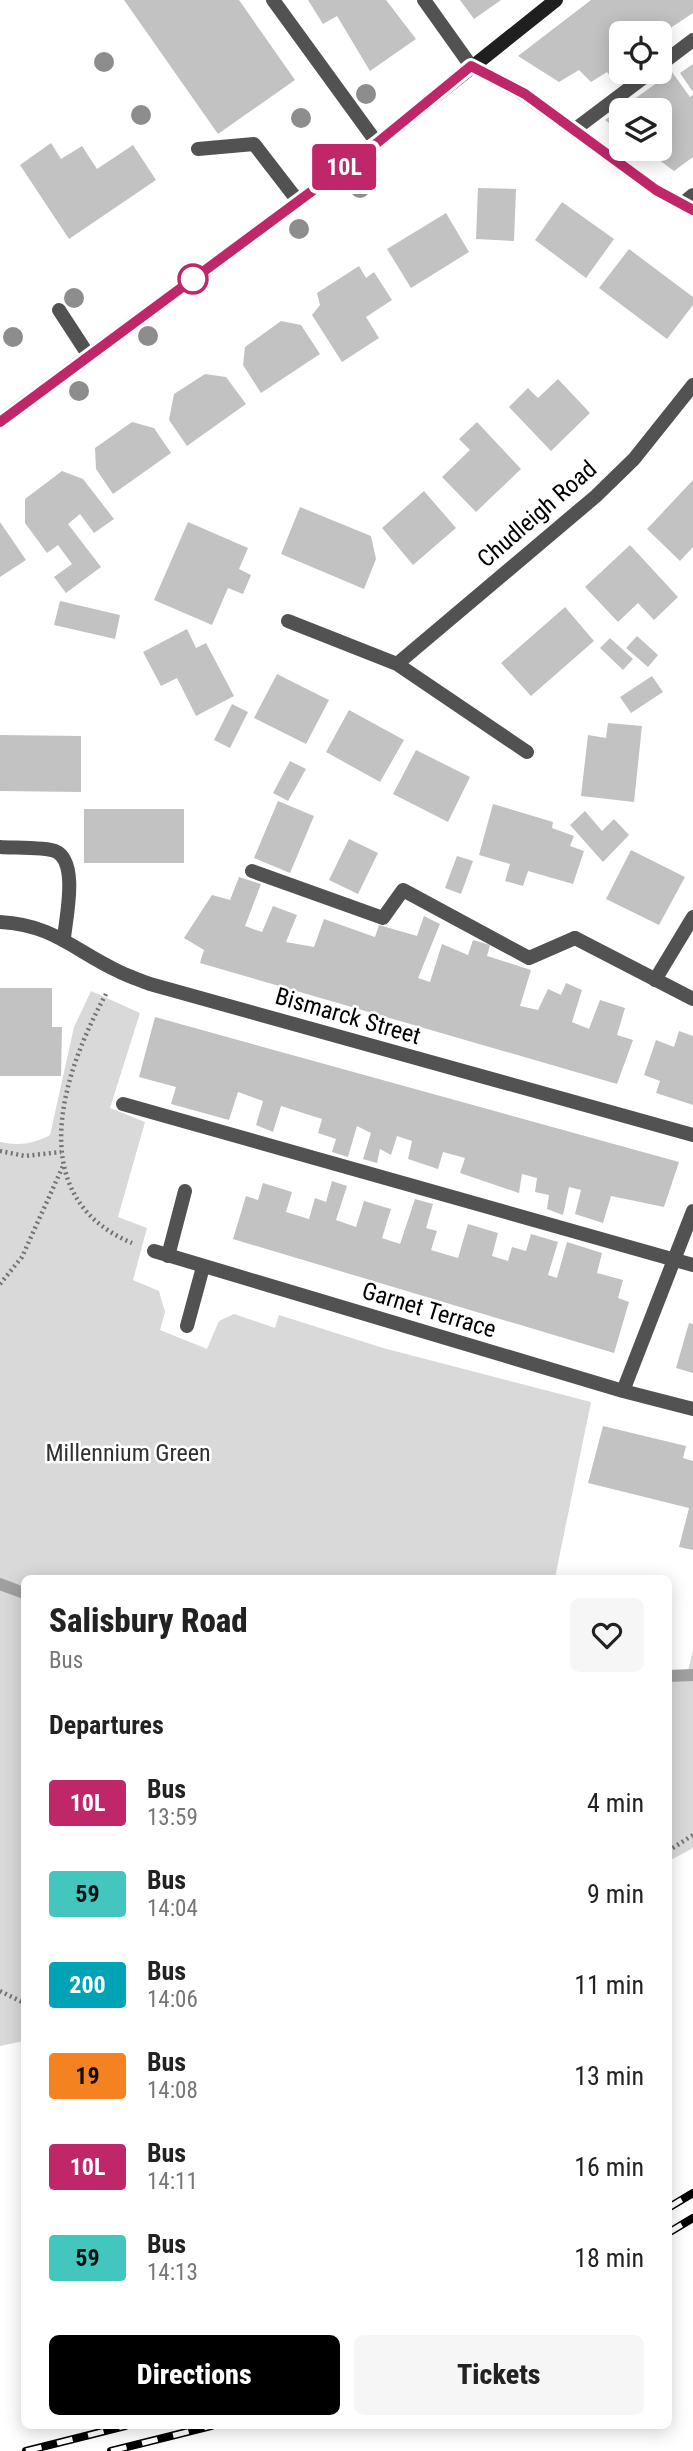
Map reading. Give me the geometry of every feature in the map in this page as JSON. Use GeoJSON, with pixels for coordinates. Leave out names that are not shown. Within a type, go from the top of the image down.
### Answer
{"type":"FeatureCollection","features":[{"type":"Feature","properties":{"kind":"street"},"geometry":{"type":"LineString","coordinates":[[273,0],[377,143]]}},
{"type":"Feature","properties":{"kind":"street"},"geometry":{"type":"LineString","coordinates":[[424,0],[471,66],[525,94],[656,190],[689,203]]}},
{"type":"Feature","properties":{"kind":"street"},"geometry":{"type":"LineString","coordinates":[[0,421],[377,143],[556,0]]}},
{"type":"Feature","properties":{"kind":"street"},"geometry":{"type":"LineString","coordinates":[[672,56],[693,40]]}},
{"type":"Feature","properties":{"kind":"street"},"geometry":{"type":"LineString","coordinates":[[573,130],[635,84]]}},
{"type":"Feature","properties":{"kind":"street"},"geometry":{"type":"LineString","coordinates":[[198,149],[254,144],[298,201]]}},
{"type":"Feature","properties":{"kind":"street"},"geometry":{"type":"LineString","coordinates":[[59,310],[89,356]]}},
{"type":"Feature","properties":{"kind":"street","name":"Chudleigh Road"},"geometry":{"type":"LineString","coordinates":[[397,664],[596,496],[634,458],[693,385]]}},
{"type":"Feature","properties":{"kind":"street"},"geometry":{"type":"LineString","coordinates":[[288,621],[397,664],[527,752]]}},
{"type":"Feature","properties":{"kind":"street"},"geometry":{"type":"LineString","coordinates":[[0,847],[55,851],[66,860],[70,878],[64,938]]}},
{"type":"Feature","properties":{"kind":"street"},"geometry":{"type":"LineString","coordinates":[[251,871],[383,918],[403,890],[530,958],[575,938],[693,999]]}},
{"type":"Feature","properties":{"kind":"street"},"geometry":{"type":"LineString","coordinates":[[655,980],[693,917]]}},
{"type":"Feature","properties":{"kind":"street","name":"Bismarck Street"},"geometry":{"type":"LineString","coordinates":[[0,922],[23,923],[64,938],[118,971],[150,985],[693,1135]]}},
{"type":"Feature","properties":{"kind":"street"},"geometry":{"type":"LineString","coordinates":[[122,1104],[693,1265]]}},
{"type":"Feature","properties":{"kind":"street"},"geometry":{"type":"LineString","coordinates":[[161,1254],[185,1191]]}},
{"type":"Feature","properties":{"kind":"street"},"geometry":{"type":"LineString","coordinates":[[623,1391],[693,1211]]}},
{"type":"Feature","properties":{"kind":"street","name":"Garnet Terrace"},"geometry":{"type":"LineString","coordinates":[[161,1254],[623,1391],[693,1409]]}},
{"type":"Feature","properties":{"kind":"street"},"geometry":{"type":"LineString","coordinates":[[187,1326],[203,1267]]}},
{"type":"Feature","properties":{"kind":"path"},"geometry":{"type":"LineString","coordinates":[[118,971],[92,1019],[71,1074],[61,1119],[61,1152],[76,1195],[93,1220],[120,1238],[161,1254]]}},
{"type":"Feature","properties":{"kind":"path"},"geometry":{"type":"LineString","coordinates":[[0,1151],[25,1156],[61,1152]]}},
{"type":"Feature","properties":{"kind":"path"},"geometry":{"type":"LineString","coordinates":[[0,1284],[22,1257],[64,1166]]}},
{"type":"Feature","properties":{"kind":"path"},"geometry":{"type":"LineString","coordinates":[[672,1848],[693,1835]]}},
{"type":"Feature","properties":{"kind":"path"},"geometry":{"type":"LineString","coordinates":[[0,1991],[21,2002]]}},
{"type":"Feature","properties":{"kind":"green space","name":"Millennium Green"},"geometry":{"type":"Polygon","coordinates":[[[91,991],[140,1013],[110,1108],[145,1122],[118,1217],[147,1228],[133,1280],[159,1291],[165,1312],[160,1330],[207,1349],[219,1321],[234,1314],[275,1328],[279,1315],[383,1348],[591,1402],[556,1575],[21,1575],[21,2042],[0,2046],[0,1142],[26,1143],[50,1135],[74,1027],[91,991]]]}},
{"type":"Feature","properties":{"kind":"green space"},"geometry":{"type":"Polygon","coordinates":[[[693,1650],[693,1848],[672,1859],[672,1672],[688,1671],[693,1650]]]}},
{"type":"Feature","properties":{"kind":"building"},"geometry":{"type":"Polygon","coordinates":[[[124,0],[239,0],[295,80],[218,134],[124,0]]]}},
{"type":"Feature","properties":{"kind":"building"},"geometry":{"type":"Polygon","coordinates":[[[308,0],[386,0],[416,39],[370,71],[337,16],[323,24],[308,0]]]}},
{"type":"Feature","properties":{"kind":"building"},"geometry":{"type":"Polygon","coordinates":[[[460,0],[501,0],[474,19],[460,0]]]}},
{"type":"Feature","properties":{"kind":"building"},"geometry":{"type":"Polygon","coordinates":[[[591,0],[693,0],[693,13],[672,27],[672,21],[609,21],[609,75],[607,72],[591,82],[579,70],[559,82],[518,56],[591,0]]]}},
{"type":"Feature","properties":{"kind":"building"},"geometry":{"type":"Polygon","coordinates":[[[693,64],[693,92],[680,73],[693,64]]]}},
{"type":"Feature","properties":{"kind":"building"},"geometry":{"type":"Polygon","coordinates":[[[672,72],[690,97],[693,95],[693,157],[674,171],[660,161],[672,161],[672,98],[636,98],[655,84],[672,84],[672,72]]]}},
{"type":"Feature","properties":{"kind":"building"},"geometry":{"type":"Polygon","coordinates":[[[51,143],[61,159],[82,146],[97,169],[133,145],[156,180],[69,239],[20,165],[51,143]]]}},
{"type":"Feature","properties":{"kind":"building"},"geometry":{"type":"Polygon","coordinates":[[[478,188],[516,189],[514,241],[476,239],[478,188]]]}},
{"type":"Feature","properties":{"kind":"building"},"geometry":{"type":"Polygon","coordinates":[[[562,202],[614,239],[586,278],[535,240],[562,202]]]}},
{"type":"Feature","properties":{"kind":"building"},"geometry":{"type":"Polygon","coordinates":[[[446,213],[469,252],[411,288],[387,249],[446,213]]]}},
{"type":"Feature","properties":{"kind":"building"},"geometry":{"type":"Polygon","coordinates":[[[629,249],[693,297],[693,305],[667,339],[599,288],[629,249]]]}},
{"type":"Feature","properties":{"kind":"building"},"geometry":{"type":"Polygon","coordinates":[[[359,266],[366,278],[374,272],[392,300],[366,317],[379,338],[342,362],[312,315],[320,305],[317,293],[359,266]]]}},
{"type":"Feature","properties":{"kind":"building"},"geometry":{"type":"Polygon","coordinates":[[[281,321],[301,325],[320,354],[261,393],[243,365],[245,347],[281,321]]]}},
{"type":"Feature","properties":{"kind":"building"},"geometry":{"type":"Polygon","coordinates":[[[205,374],[226,377],[246,404],[187,446],[169,420],[174,394],[205,374]]]}},
{"type":"Feature","properties":{"kind":"building"},"geometry":{"type":"Polygon","coordinates":[[[558,379],[590,413],[551,451],[509,407],[528,388],[538,398],[558,379]]]}},
{"type":"Feature","properties":{"kind":"building"},"geometry":{"type":"Polygon","coordinates":[[[132,422],[154,428],[171,453],[113,494],[96,469],[95,448],[132,422]]]}},
{"type":"Feature","properties":{"kind":"building"},"geometry":{"type":"Polygon","coordinates":[[[477,422],[521,469],[476,512],[442,477],[470,450],[459,439],[477,422]]]}},
{"type":"Feature","properties":{"kind":"building"},"geometry":{"type":"Polygon","coordinates":[[[62,471],[83,479],[114,519],[94,533],[80,514],[68,524],[101,567],[66,593],[54,577],[72,564],[58,545],[47,553],[25,523],[25,499],[62,471]]]}},
{"type":"Feature","properties":{"kind":"building"},"geometry":{"type":"Polygon","coordinates":[[[693,480],[693,547],[680,561],[647,529],[693,480]]]}},
{"type":"Feature","properties":{"kind":"building"},"geometry":{"type":"Polygon","coordinates":[[[424,491],[456,528],[413,565],[382,528],[424,491]]]}},
{"type":"Feature","properties":{"kind":"building"},"geometry":{"type":"Polygon","coordinates":[[[300,507],[371,536],[376,559],[364,589],[281,554],[300,507]]]}},
{"type":"Feature","properties":{"kind":"building"},"geometry":{"type":"Polygon","coordinates":[[[0,522],[26,560],[0,577],[0,522]]]}},
{"type":"Feature","properties":{"kind":"building"},"geometry":{"type":"Polygon","coordinates":[[[188,522],[248,548],[239,569],[251,575],[243,594],[228,588],[212,625],[154,600],[188,522]]]}},
{"type":"Feature","properties":{"kind":"building"},"geometry":{"type":"Polygon","coordinates":[[[630,545],[678,597],[654,620],[638,603],[618,622],[585,587],[630,545]]]}},
{"type":"Feature","properties":{"kind":"building"},"geometry":{"type":"Polygon","coordinates":[[[60,601],[120,615],[115,639],[54,625],[60,601]]]}},
{"type":"Feature","properties":{"kind":"building"},"geometry":{"type":"Polygon","coordinates":[[[565,607],[594,641],[531,696],[501,663],[565,607]]]}},
{"type":"Feature","properties":{"kind":"building"},"geometry":{"type":"Polygon","coordinates":[[[187,629],[196,648],[206,643],[234,696],[196,716],[177,678],[161,686],[143,652],[187,629]]]}},
{"type":"Feature","properties":{"kind":"building"},"geometry":{"type":"Polygon","coordinates":[[[637,636],[658,655],[648,667],[626,648],[637,636]]]}},
{"type":"Feature","properties":{"kind":"building"},"geometry":{"type":"Polygon","coordinates":[[[610,638],[633,659],[623,670],[600,648],[610,638]]]}},
{"type":"Feature","properties":{"kind":"building"},"geometry":{"type":"Polygon","coordinates":[[[277,674],[329,700],[306,744],[254,718],[277,674]]]}},
{"type":"Feature","properties":{"kind":"building"},"geometry":{"type":"Polygon","coordinates":[[[652,676],[663,692],[631,713],[620,697],[652,676]]]}},
{"type":"Feature","properties":{"kind":"building"},"geometry":{"type":"Polygon","coordinates":[[[232,704],[248,712],[230,748],[214,740],[232,704]]]}},
{"type":"Feature","properties":{"kind":"building"},"geometry":{"type":"Polygon","coordinates":[[[349,710],[404,740],[380,782],[326,752],[349,710]]]}},
{"type":"Feature","properties":{"kind":"building"},"geometry":{"type":"Polygon","coordinates":[[[608,723],[642,726],[634,802],[581,796],[588,735],[606,738],[608,723]]]}},
{"type":"Feature","properties":{"kind":"building"},"geometry":{"type":"Polygon","coordinates":[[[0,735],[81,736],[81,792],[0,791],[0,735]]]}},
{"type":"Feature","properties":{"kind":"building"},"geometry":{"type":"Polygon","coordinates":[[[416,750],[470,777],[448,822],[393,794],[416,750]]]}},
{"type":"Feature","properties":{"kind":"building"},"geometry":{"type":"Polygon","coordinates":[[[290,761],[306,769],[288,801],[273,793],[290,761]]]}},
{"type":"Feature","properties":{"kind":"building"},"geometry":{"type":"Polygon","coordinates":[[[278,801],[314,816],[290,873],[254,858],[278,801]]]}},
{"type":"Feature","properties":{"kind":"building"},"geometry":{"type":"Polygon","coordinates":[[[493,804],[553,822],[552,828],[574,836],[570,846],[584,851],[573,884],[528,871],[523,886],[505,881],[510,864],[479,855],[493,804]]]}},
{"type":"Feature","properties":{"kind":"building"},"geometry":{"type":"Polygon","coordinates":[[[84,809],[184,809],[184,863],[84,863],[84,809]]]}},
{"type":"Feature","properties":{"kind":"building"},"geometry":{"type":"Polygon","coordinates":[[[585,811],[602,831],[614,819],[629,835],[603,862],[570,825],[585,811]]]}},
{"type":"Feature","properties":{"kind":"building"},"geometry":{"type":"Polygon","coordinates":[[[349,839],[378,853],[358,894],[329,880],[349,839]]]}},
{"type":"Feature","properties":{"kind":"building"},"geometry":{"type":"Polygon","coordinates":[[[631,850],[685,877],[659,925],[606,899],[631,850]]]}},
{"type":"Feature","properties":{"kind":"building"},"geometry":{"type":"Polygon","coordinates":[[[457,856],[473,861],[461,894],[445,888],[457,856]]]}},
{"type":"Feature","properties":{"kind":"building"},"geometry":{"type":"Polygon","coordinates":[[[239,877],[261,884],[245,926],[262,932],[273,906],[297,915],[286,942],[314,947],[324,919],[375,937],[379,925],[417,936],[424,916],[440,924],[418,978],[430,982],[442,944],[468,955],[473,940],[490,945],[487,956],[531,970],[520,1006],[538,1010],[548,989],[561,995],[566,983],[582,990],[572,1022],[589,1029],[600,1000],[625,1008],[617,1035],[633,1040],[617,1084],[200,963],[204,950],[184,938],[212,895],[230,900],[239,877]]]}},
{"type":"Feature","properties":{"kind":"building"},"geometry":{"type":"Polygon","coordinates":[[[0,988],[52,988],[52,1027],[62,1027],[61,1076],[0,1076],[0,988]]]}},
{"type":"Feature","properties":{"kind":"building"},"geometry":{"type":"Polygon","coordinates":[[[155,1017],[679,1162],[664,1207],[611,1196],[603,1223],[575,1214],[581,1190],[569,1187],[563,1215],[547,1209],[549,1195],[535,1192],[537,1178],[522,1174],[519,1193],[460,1173],[465,1158],[443,1152],[438,1169],[408,1159],[412,1141],[397,1136],[391,1155],[380,1149],[377,1163],[363,1159],[371,1133],[357,1126],[348,1157],[332,1152],[336,1139],[318,1133],[322,1119],[281,1106],[273,1132],[256,1125],[263,1101],[238,1092],[229,1120],[171,1104],[176,1087],[139,1077],[155,1017]]]}},
{"type":"Feature","properties":{"kind":"building"},"geometry":{"type":"Polygon","coordinates":[[[679,1031],[693,1036],[693,1105],[656,1093],[660,1081],[644,1075],[656,1040],[674,1047],[679,1031]]]}},
{"type":"Feature","properties":{"kind":"building"},"geometry":{"type":"Polygon","coordinates":[[[332,1181],[347,1186],[336,1220],[356,1227],[364,1201],[391,1209],[382,1238],[400,1244],[415,1199],[433,1204],[426,1228],[437,1231],[431,1250],[458,1258],[468,1224],[498,1233],[492,1256],[508,1261],[512,1247],[526,1251],[531,1234],[558,1242],[548,1275],[557,1278],[567,1242],[602,1253],[597,1273],[623,1280],[618,1298],[629,1302],[614,1353],[233,1239],[246,1196],[258,1200],[263,1183],[292,1192],[286,1212],[309,1219],[315,1198],[326,1202],[332,1181]]]}},
{"type":"Feature","properties":{"kind":"building"},"geometry":{"type":"Polygon","coordinates":[[[689,1323],[693,1324],[693,1373],[676,1368],[689,1323]]]}},
{"type":"Feature","properties":{"kind":"building"},"geometry":{"type":"Polygon","coordinates":[[[603,1426],[686,1446],[683,1458],[693,1461],[693,1550],[679,1547],[689,1508],[588,1483],[603,1426]]]}},
{"type":"Feature","properties":{"kind":"waterway"},"geometry":{"type":"LineString","coordinates":[[0,1584],[21,1592]]}},
{"type":"Feature","properties":{"kind":"waterway"},"geometry":{"type":"LineString","coordinates":[[672,1676],[693,1675]]}},
{"type":"Feature","properties":{"kind":"railway"},"geometry":{"type":"LineString","coordinates":[[672,2206],[693,2193]]}},
{"type":"Feature","properties":{"kind":"railway"},"geometry":{"type":"LineString","coordinates":[[672,2231],[693,2218]]}},
{"type":"Feature","properties":{"kind":"railway"},"geometry":{"type":"LineString","coordinates":[[26,2451],[113,2429]]}},
{"type":"Feature","properties":{"kind":"railway"},"geometry":{"type":"LineString","coordinates":[[111,2451],[199,2429]]}},
{"type":"Feature","properties":{"kind":"bus line","name":"10L"},"geometry":{"type":"LineString","coordinates":[[0,422],[377,143],[471,66],[525,94],[656,190],[693,210]]}}]}
